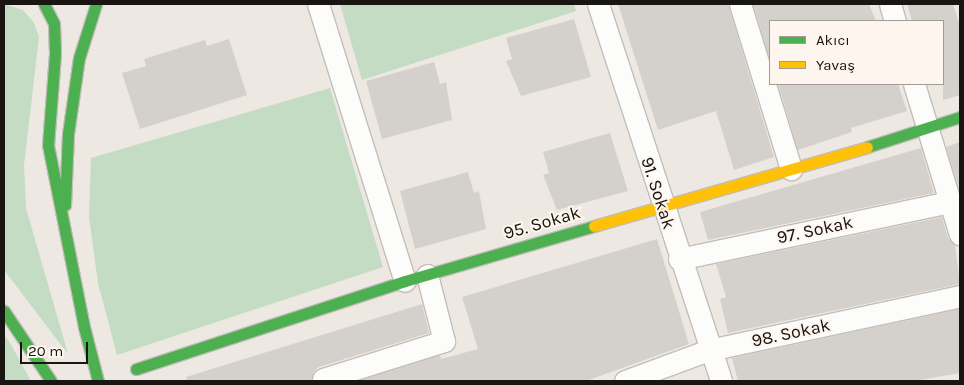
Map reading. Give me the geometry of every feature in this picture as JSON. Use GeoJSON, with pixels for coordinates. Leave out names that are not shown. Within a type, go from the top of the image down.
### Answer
{"type":"FeatureCollection","features":[{"type":"Feature","properties":{"kind":"main road"},"geometry":{"type":"LineString","coordinates":[[44,4],[54,24],[55,54],[48,144],[64,232],[98,381]]}},
{"type":"Feature","properties":{"kind":"main road"},"geometry":{"type":"LineString","coordinates":[[64,232],[68,134],[80,58],[96,4]]}},
{"type":"Feature","properties":{"kind":"main road","name":"95. Sokak"},"geometry":{"type":"LineString","coordinates":[[136,369],[405,281],[927,130],[960,117]]}},
{"type":"Feature","properties":{"kind":"main road"},"geometry":{"type":"LineString","coordinates":[[4,311],[51,381]]}},
{"type":"Feature","properties":{"kind":"street"},"geometry":{"type":"LineString","coordinates":[[318,4],[405,281]]}},
{"type":"Feature","properties":{"kind":"street","name":"91. Sokak"},"geometry":{"type":"LineString","coordinates":[[598,4],[679,259],[721,381]]}},
{"type":"Feature","properties":{"kind":"street"},"geometry":{"type":"LineString","coordinates":[[740,4],[791,169]]}},
{"type":"Feature","properties":{"kind":"street"},"geometry":{"type":"LineString","coordinates":[[890,4],[895,20]]}},
{"type":"Feature","properties":{"kind":"street"},"geometry":{"type":"LineString","coordinates":[[914,85],[960,234]]}},
{"type":"Feature","properties":{"kind":"street","name":"97. Sokak"},"geometry":{"type":"LineString","coordinates":[[679,259],[950,202]]}},
{"type":"Feature","properties":{"kind":"street"},"geometry":{"type":"LineString","coordinates":[[321,381],[444,341],[427,275]]}},
{"type":"Feature","properties":{"kind":"street","name":"98. Sokak"},"geometry":{"type":"LineString","coordinates":[[625,381],[710,350],[960,296]]}},
{"type":"Feature","properties":{"kind":"green space"},"geometry":{"type":"Polygon","coordinates":[[[4,4],[23,10],[34,23],[39,37],[24,165],[26,208],[68,354],[4,270],[4,4]]]}},
{"type":"Feature","properties":{"kind":"green space"},"geometry":{"type":"Polygon","coordinates":[[[340,4],[574,4],[576,11],[362,80],[340,4]]]}},
{"type":"Feature","properties":{"kind":"green space"},"geometry":{"type":"Polygon","coordinates":[[[330,88],[383,267],[117,355],[98,283],[89,217],[91,158],[330,88]]]}},
{"type":"Feature","properties":{"kind":"green space"},"geometry":{"type":"Polygon","coordinates":[[[4,335],[9,341],[31,381],[4,381],[4,335]]]}},
{"type":"Feature","properties":{"kind":"building"},"geometry":{"type":"Polygon","coordinates":[[[618,4],[728,4],[774,157],[734,170],[716,111],[658,130],[618,4]]]}},
{"type":"Feature","properties":{"kind":"building"},"geometry":{"type":"Polygon","coordinates":[[[753,4],[869,4],[876,20],[769,20],[769,57],[753,4]]]}},
{"type":"Feature","properties":{"kind":"building"},"geometry":{"type":"Polygon","coordinates":[[[907,4],[953,4],[960,26],[960,95],[943,100],[944,20],[912,20],[907,4]]]}},
{"type":"Feature","properties":{"kind":"building"},"geometry":{"type":"Polygon","coordinates":[[[574,19],[591,77],[521,96],[506,61],[512,59],[506,38],[574,19]]]}},
{"type":"Feature","properties":{"kind":"building"},"geometry":{"type":"Polygon","coordinates":[[[229,39],[247,95],[140,129],[122,73],[146,66],[144,59],[205,40],[207,46],[229,39]]]}},
{"type":"Feature","properties":{"kind":"building"},"geometry":{"type":"Polygon","coordinates":[[[434,62],[440,84],[446,82],[452,120],[382,139],[366,81],[434,62]]]}},
{"type":"Feature","properties":{"kind":"building"},"geometry":{"type":"Polygon","coordinates":[[[778,85],[898,85],[907,111],[851,128],[852,132],[798,150],[778,85]]]}},
{"type":"Feature","properties":{"kind":"building"},"geometry":{"type":"Polygon","coordinates":[[[610,133],[628,191],[557,210],[543,175],[549,173],[543,152],[610,133]]]}},
{"type":"Feature","properties":{"kind":"building"},"geometry":{"type":"Polygon","coordinates":[[[960,142],[960,192],[946,147],[960,142]]]}},
{"type":"Feature","properties":{"kind":"building"},"geometry":{"type":"Polygon","coordinates":[[[921,148],[934,193],[708,240],[700,212],[921,148]]]}},
{"type":"Feature","properties":{"kind":"building"},"geometry":{"type":"Polygon","coordinates":[[[468,172],[474,193],[479,191],[486,229],[415,249],[400,191],[468,172]]]}},
{"type":"Feature","properties":{"kind":"building"},"geometry":{"type":"Polygon","coordinates":[[[942,217],[948,238],[955,245],[960,284],[728,333],[720,299],[726,297],[716,264],[942,217]]]}},
{"type":"Feature","properties":{"kind":"building"},"geometry":{"type":"Polygon","coordinates":[[[657,239],[689,344],[586,381],[358,381],[440,355],[441,359],[478,349],[462,297],[657,239]]]}},
{"type":"Feature","properties":{"kind":"building"},"geometry":{"type":"Polygon","coordinates":[[[422,304],[429,333],[319,367],[314,371],[311,381],[187,381],[186,377],[422,304]]]}},
{"type":"Feature","properties":{"kind":"building"},"geometry":{"type":"Polygon","coordinates":[[[960,309],[960,373],[914,381],[738,381],[732,358],[960,309]]]}},
{"type":"Feature","properties":{"kind":"traffic: fast"},"geometry":{"type":"LineString","coordinates":[[44,4],[54,24],[55,54],[48,145],[84,327],[98,381]]}},
{"type":"Feature","properties":{"kind":"traffic: fast"},"geometry":{"type":"LineString","coordinates":[[65,205],[68,134],[79,58],[96,4]]}},
{"type":"Feature","properties":{"kind":"traffic: fast"},"geometry":{"type":"LineString","coordinates":[[867,147],[960,117]]}},
{"type":"Feature","properties":{"kind":"traffic: fast"},"geometry":{"type":"LineString","coordinates":[[136,369],[405,281],[594,226]]}},
{"type":"Feature","properties":{"kind":"traffic: fast"},"geometry":{"type":"LineString","coordinates":[[4,311],[51,381]]}},
{"type":"Feature","properties":{"kind":"traffic: slow"},"geometry":{"type":"LineString","coordinates":[[594,226],[867,147]]}}]}
